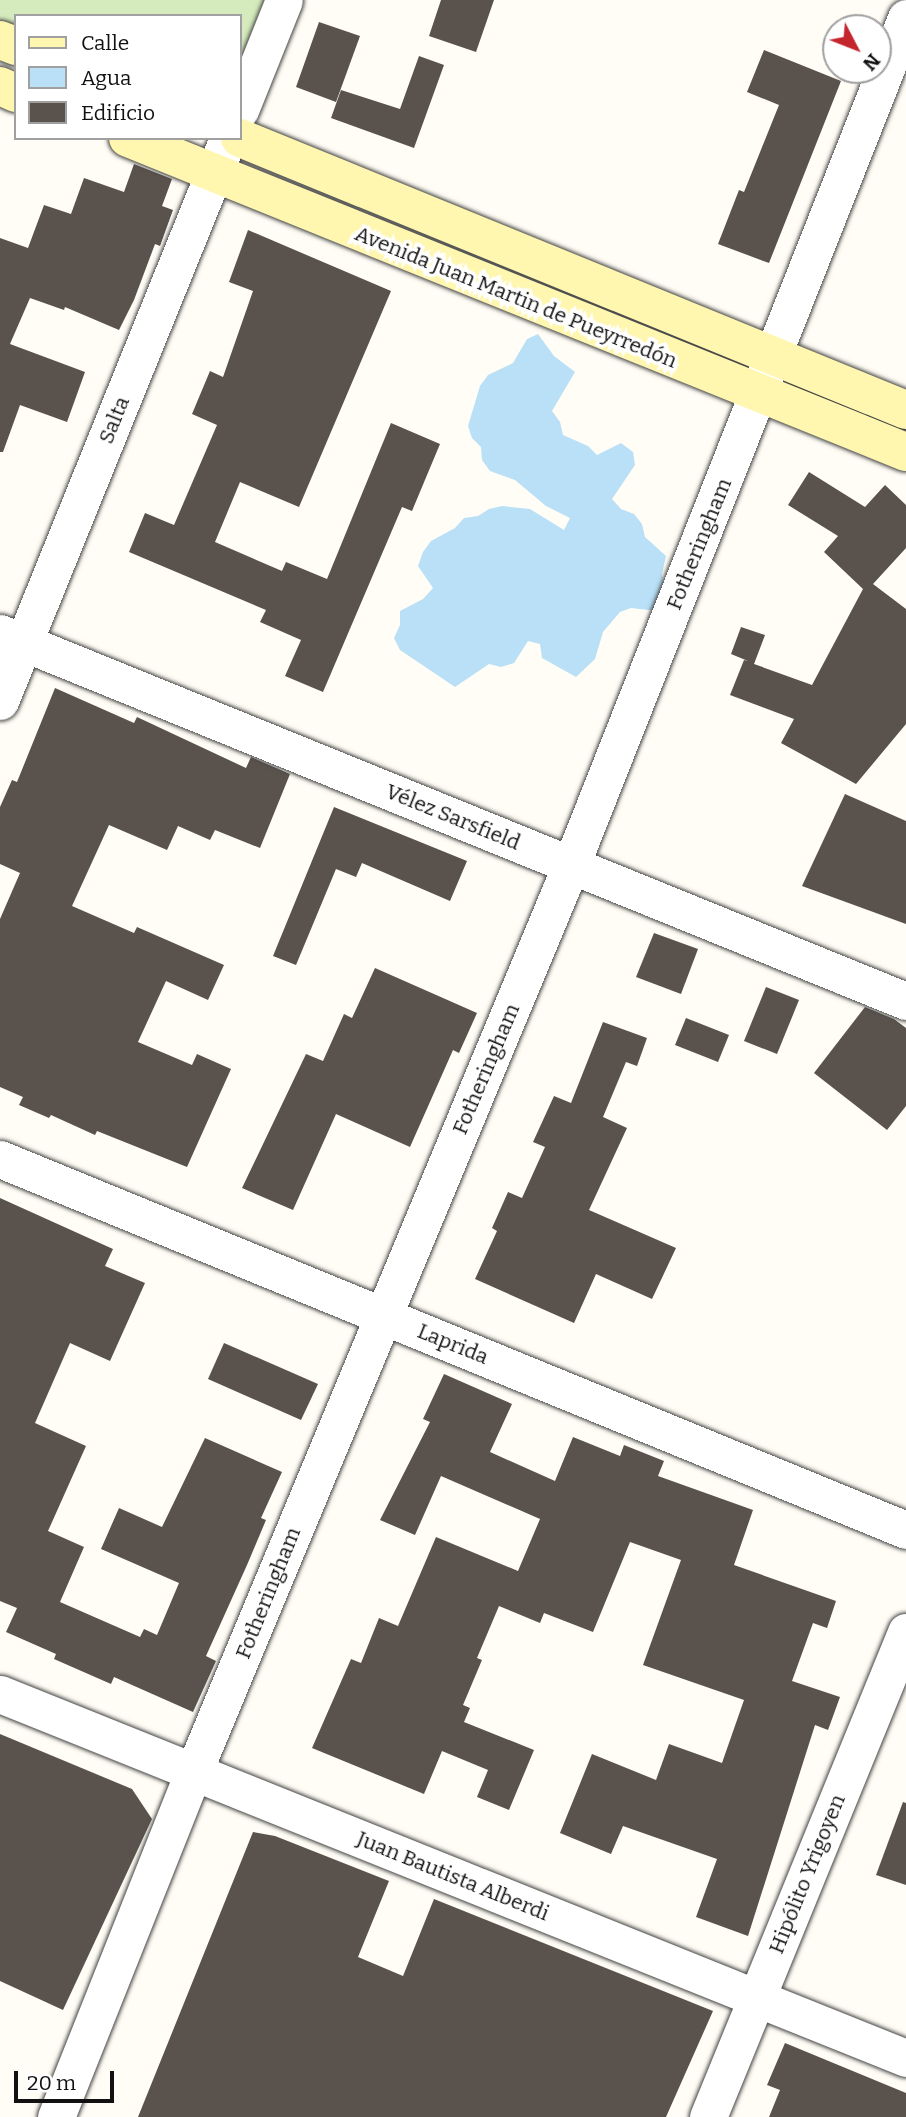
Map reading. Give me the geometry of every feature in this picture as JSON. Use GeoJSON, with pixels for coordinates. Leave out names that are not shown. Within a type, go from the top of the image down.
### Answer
{"type":"FeatureCollection","features":[{"type":"Feature","properties":{"kind":"main road","name":"Avenida Juan Martin de Pueyrredón"},"geometry":{"type":"LineString","coordinates":[[242,139],[906,410]]}},
{"type":"Feature","properties":{"kind":"main road","name":"Avenida Juan Martin de Pueyrredón"},"geometry":{"type":"LineString","coordinates":[[133,140],[906,452]]}},
{"type":"Feature","properties":{"kind":"street"},"geometry":{"type":"LineString","coordinates":[[242,105],[284,0]]}},
{"type":"Feature","properties":{"kind":"street","name":"Fotheringham"},"geometry":{"type":"LineString","coordinates":[[56,2117],[193,1773],[571,865],[775,356],[906,18]]}},
{"type":"Feature","properties":{"kind":"street","name":"Salta"},"geometry":{"type":"LineString","coordinates":[[0,701],[12,637],[227,140]]}},
{"type":"Feature","properties":{"kind":"street","name":"Vélez Sarsfield"},"geometry":{"type":"LineString","coordinates":[[12,637],[906,1001]]}},
{"type":"Feature","properties":{"kind":"street","name":"Laprida"},"geometry":{"type":"LineString","coordinates":[[0,1159],[906,1531]]}},
{"type":"Feature","properties":{"kind":"street","name":"Hipólito Yrigoyen"},"geometry":{"type":"LineString","coordinates":[[708,2117],[906,1632]]}},
{"type":"Feature","properties":{"kind":"street","name":"Juan Bautista Alberdi"},"geometry":{"type":"LineString","coordinates":[[0,1694],[906,2058]]}},
{"type":"Feature","properties":{"kind":"green space"},"geometry":{"type":"Polygon","coordinates":[[[0,0],[272,0],[242,72],[242,14],[14,14],[14,30],[0,25],[0,0]]]}},
{"type":"Feature","properties":{"kind":"water"},"geometry":{"type":"Polygon","coordinates":[[[538,334],[554,356],[575,372],[552,411],[560,422],[563,435],[588,446],[597,455],[621,443],[633,452],[635,465],[612,499],[621,509],[634,514],[642,524],[645,537],[666,556],[662,574],[666,601],[657,611],[631,608],[620,612],[603,632],[595,659],[576,677],[542,658],[540,644],[528,641],[514,663],[501,667],[489,664],[455,687],[400,650],[394,638],[400,625],[400,611],[423,599],[433,588],[418,566],[423,552],[431,541],[455,528],[464,518],[478,516],[489,509],[502,506],[530,509],[564,530],[570,518],[546,506],[515,480],[490,471],[482,460],[481,447],[472,438],[468,426],[480,386],[488,375],[513,363],[527,339],[538,334]]]}},
{"type":"Feature","properties":{"kind":"building"},"geometry":{"type":"Polygon","coordinates":[[[441,0],[494,0],[476,52],[429,36],[441,0]]]}},
{"type":"Feature","properties":{"kind":"building"},"geometry":{"type":"Polygon","coordinates":[[[319,22],[360,36],[336,102],[296,87],[319,22]]]}},
{"type":"Feature","properties":{"kind":"building"},"geometry":{"type":"Polygon","coordinates":[[[764,50],[822,73],[822,84],[840,84],[769,263],[718,244],[739,190],[744,192],[779,105],[747,92],[764,50]]]}},
{"type":"Feature","properties":{"kind":"building"},"geometry":{"type":"Polygon","coordinates":[[[419,56],[444,65],[414,148],[331,118],[341,90],[400,109],[419,56]]]}},
{"type":"Feature","properties":{"kind":"building"},"geometry":{"type":"Polygon","coordinates":[[[134,164],[172,179],[162,206],[173,210],[160,246],[155,244],[134,300],[119,330],[65,307],[64,310],[30,298],[10,344],[85,372],[67,422],[20,405],[3,452],[0,452],[0,238],[28,248],[44,205],[71,214],[84,178],[124,192],[134,164]]]}},
{"type":"Feature","properties":{"kind":"building"},"geometry":{"type":"Polygon","coordinates":[[[248,230],[391,291],[299,507],[240,482],[215,542],[282,571],[286,562],[327,579],[391,423],[440,444],[412,511],[402,507],[323,692],[285,676],[301,640],[260,622],[266,610],[129,552],[145,513],[174,525],[217,425],[192,414],[210,371],[223,377],[253,291],[229,282],[248,230]]]}},
{"type":"Feature","properties":{"kind":"building"},"geometry":{"type":"Polygon","coordinates":[[[809,472],[865,507],[885,485],[906,505],[906,548],[873,584],[906,609],[906,724],[856,784],[781,743],[794,719],[730,695],[744,660],[748,661],[731,654],[741,627],[765,635],[754,664],[812,685],[863,589],[824,552],[838,536],[788,505],[809,472]]]}},
{"type":"Feature","properties":{"kind":"building"},"geometry":{"type":"Polygon","coordinates":[[[55,688],[134,723],[137,717],[246,768],[251,757],[290,774],[260,848],[215,830],[210,840],[178,826],[167,850],[109,825],[72,906],[134,933],[137,927],[224,965],[208,1000],[166,981],[138,1042],[192,1065],[197,1054],[231,1069],[187,1167],[97,1131],[95,1135],[51,1115],[49,1118],[19,1105],[23,1097],[0,1087],[0,919],[20,873],[0,864],[0,807],[12,780],[17,782],[55,688]]]}},
{"type":"Feature","properties":{"kind":"building"},"geometry":{"type":"Polygon","coordinates":[[[845,794],[906,821],[906,924],[802,886],[845,794]]]}},
{"type":"Feature","properties":{"kind":"building"},"geometry":{"type":"Polygon","coordinates":[[[334,807],[467,861],[450,901],[362,863],[356,877],[336,869],[296,965],[273,956],[334,807]]]}},
{"type":"Feature","properties":{"kind":"building"},"geometry":{"type":"Polygon","coordinates":[[[654,933],[698,949],[681,994],[636,977],[654,933]]]}},
{"type":"Feature","properties":{"kind":"building"},"geometry":{"type":"Polygon","coordinates":[[[375,968],[477,1013],[459,1053],[453,1050],[410,1147],[336,1114],[293,1210],[242,1188],[306,1054],[323,1061],[344,1014],[352,1018],[375,968]]]}},
{"type":"Feature","properties":{"kind":"building"},"geometry":{"type":"Polygon","coordinates":[[[766,987],[799,1000],[777,1054],[744,1041],[766,987]]]}},
{"type":"Feature","properties":{"kind":"building"},"geometry":{"type":"Polygon","coordinates":[[[865,1007],[894,1019],[906,1028],[906,1106],[887,1130],[814,1073],[865,1007]]]}},
{"type":"Feature","properties":{"kind":"building"},"geometry":{"type":"Polygon","coordinates":[[[686,1018],[729,1035],[718,1062],[675,1045],[686,1018]]]}},
{"type":"Feature","properties":{"kind":"building"},"geometry":{"type":"Polygon","coordinates":[[[603,1022],[647,1038],[637,1066],[626,1062],[603,1117],[627,1128],[589,1210],[676,1248],[652,1299],[596,1274],[574,1323],[475,1279],[497,1231],[492,1228],[508,1192],[522,1198],[545,1147],[533,1142],[554,1096],[571,1103],[603,1022]]]}},
{"type":"Feature","properties":{"kind":"building"},"geometry":{"type":"Polygon","coordinates":[[[0,1198],[113,1249],[105,1266],[145,1283],[110,1361],[70,1343],[35,1423],[86,1446],[48,1531],[84,1547],[60,1602],[140,1637],[144,1629],[157,1635],[179,1583],[101,1549],[119,1508],[162,1527],[205,1438],[282,1472],[261,1518],[266,1520],[206,1656],[216,1661],[193,1712],[114,1677],[111,1684],[54,1659],[56,1654],[6,1632],[17,1608],[0,1601],[0,1198]]]}},
{"type":"Feature","properties":{"kind":"building"},"geometry":{"type":"Polygon","coordinates":[[[224,1343],[318,1384],[301,1420],[208,1379],[224,1343]]]}},
{"type":"Feature","properties":{"kind":"building"},"geometry":{"type":"Polygon","coordinates":[[[444,1374],[512,1404],[490,1452],[555,1481],[573,1437],[620,1456],[624,1445],[664,1461],[658,1476],[753,1510],[734,1565],[836,1601],[827,1628],[813,1623],[792,1681],[840,1697],[828,1730],[815,1725],[748,1936],[696,1917],[717,1859],[623,1826],[611,1854],[560,1833],[592,1754],[656,1780],[669,1744],[722,1763],[744,1700],[643,1665],[681,1560],[630,1542],[593,1632],[544,1613],[540,1623],[499,1606],[477,1658],[482,1660],[463,1705],[470,1708],[464,1722],[534,1750],[509,1810],[477,1797],[488,1770],[442,1751],[424,1794],[312,1748],[351,1659],[361,1663],[379,1618],[398,1626],[436,1537],[518,1571],[540,1519],[441,1476],[415,1535],[380,1520],[430,1422],[423,1419],[444,1374]]]}},
{"type":"Feature","properties":{"kind":"building"},"geometry":{"type":"Polygon","coordinates":[[[0,1734],[132,1789],[152,1819],[63,2010],[0,1981],[0,1734]]]}},
{"type":"Feature","properties":{"kind":"building"},"geometry":{"type":"Polygon","coordinates":[[[903,1802],[906,1803],[906,1885],[876,1875],[903,1802]]]}},
{"type":"Feature","properties":{"kind":"building"},"geometry":{"type":"Polygon","coordinates":[[[253,1832],[275,1836],[389,1881],[358,1957],[403,1976],[434,1899],[713,2011],[666,2117],[138,2117],[253,1832]]]}},
{"type":"Feature","properties":{"kind":"building"},"geometry":{"type":"Polygon","coordinates":[[[785,2043],[906,2093],[906,2117],[769,2117],[780,2090],[767,2085],[785,2043]]]}}]}
